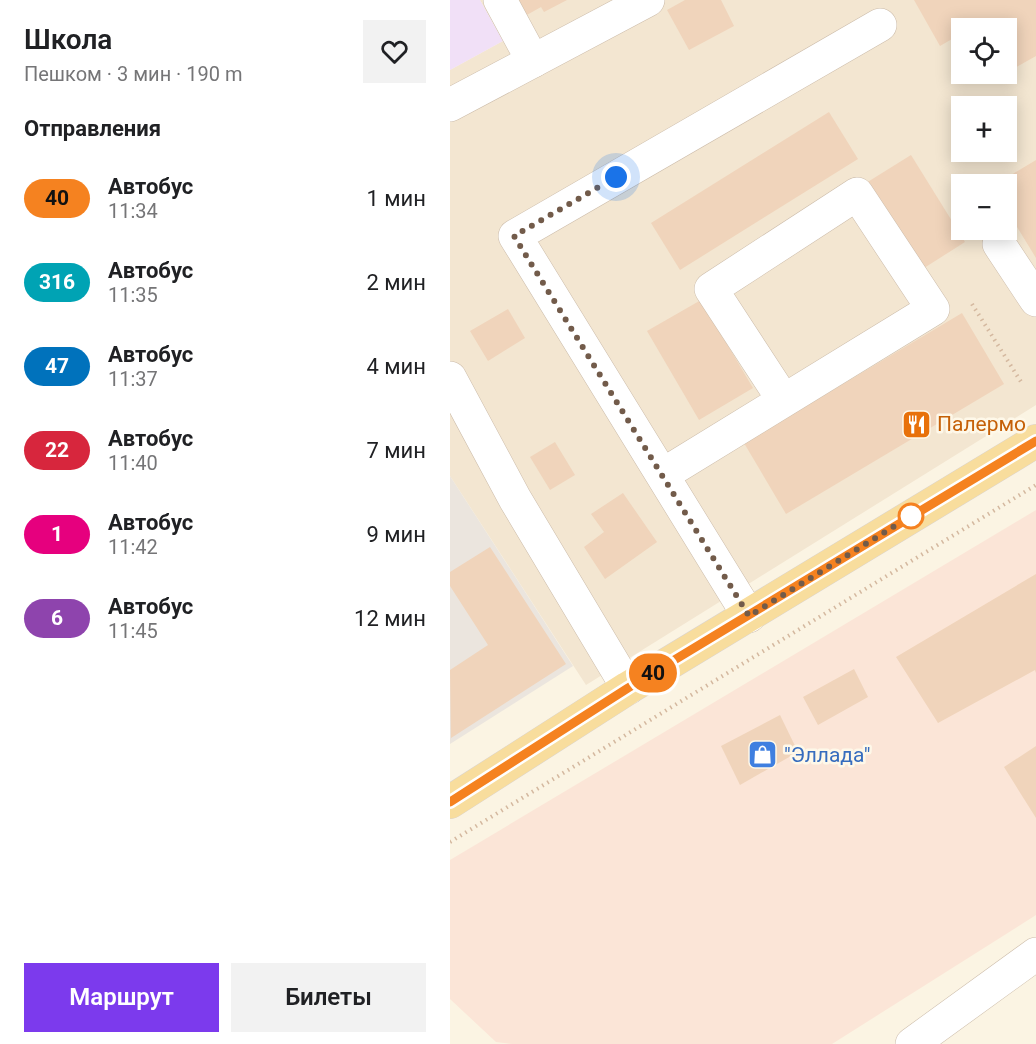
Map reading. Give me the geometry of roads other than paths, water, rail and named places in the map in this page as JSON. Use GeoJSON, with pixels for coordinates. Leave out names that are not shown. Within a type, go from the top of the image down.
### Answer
{"type":"FeatureCollection","features":[{"type":"Feature","properties":{"kind":"main road"},"geometry":{"type":"LineString","coordinates":[[450,802],[628,688],[1036,441]]}},
{"type":"Feature","properties":{"kind":"street"},"geometry":{"type":"LineString","coordinates":[[500,0],[533,61]]}},
{"type":"Feature","properties":{"kind":"street"},"geometry":{"type":"LineString","coordinates":[[450,105],[648,0]]}},
{"type":"Feature","properties":{"kind":"street"},"geometry":{"type":"LineString","coordinates":[[749,616],[664,474],[514,236],[880,25]]}},
{"type":"Feature","properties":{"kind":"street"},"geometry":{"type":"LineString","coordinates":[[664,474],[933,309],[857,194],[711,289],[775,387]]}},
{"type":"Feature","properties":{"kind":"street"},"geometry":{"type":"LineString","coordinates":[[999,244],[1036,300]]}},
{"type":"Feature","properties":{"kind":"street"},"geometry":{"type":"LineString","coordinates":[[450,378],[515,499],[628,688]]}},
{"type":"Feature","properties":{"kind":"street"},"geometry":{"type":"LineString","coordinates":[[912,1044],[1036,954]]}},
{"type":"Feature","properties":{"kind":"place","name":"Палермо"},"geometry":{"type":"Point","coordinates":[916,424]}},
{"type":"Feature","properties":{"kind":"place","name":"\"Эллада\""},"geometry":{"type":"Point","coordinates":[763,755]}}]}
